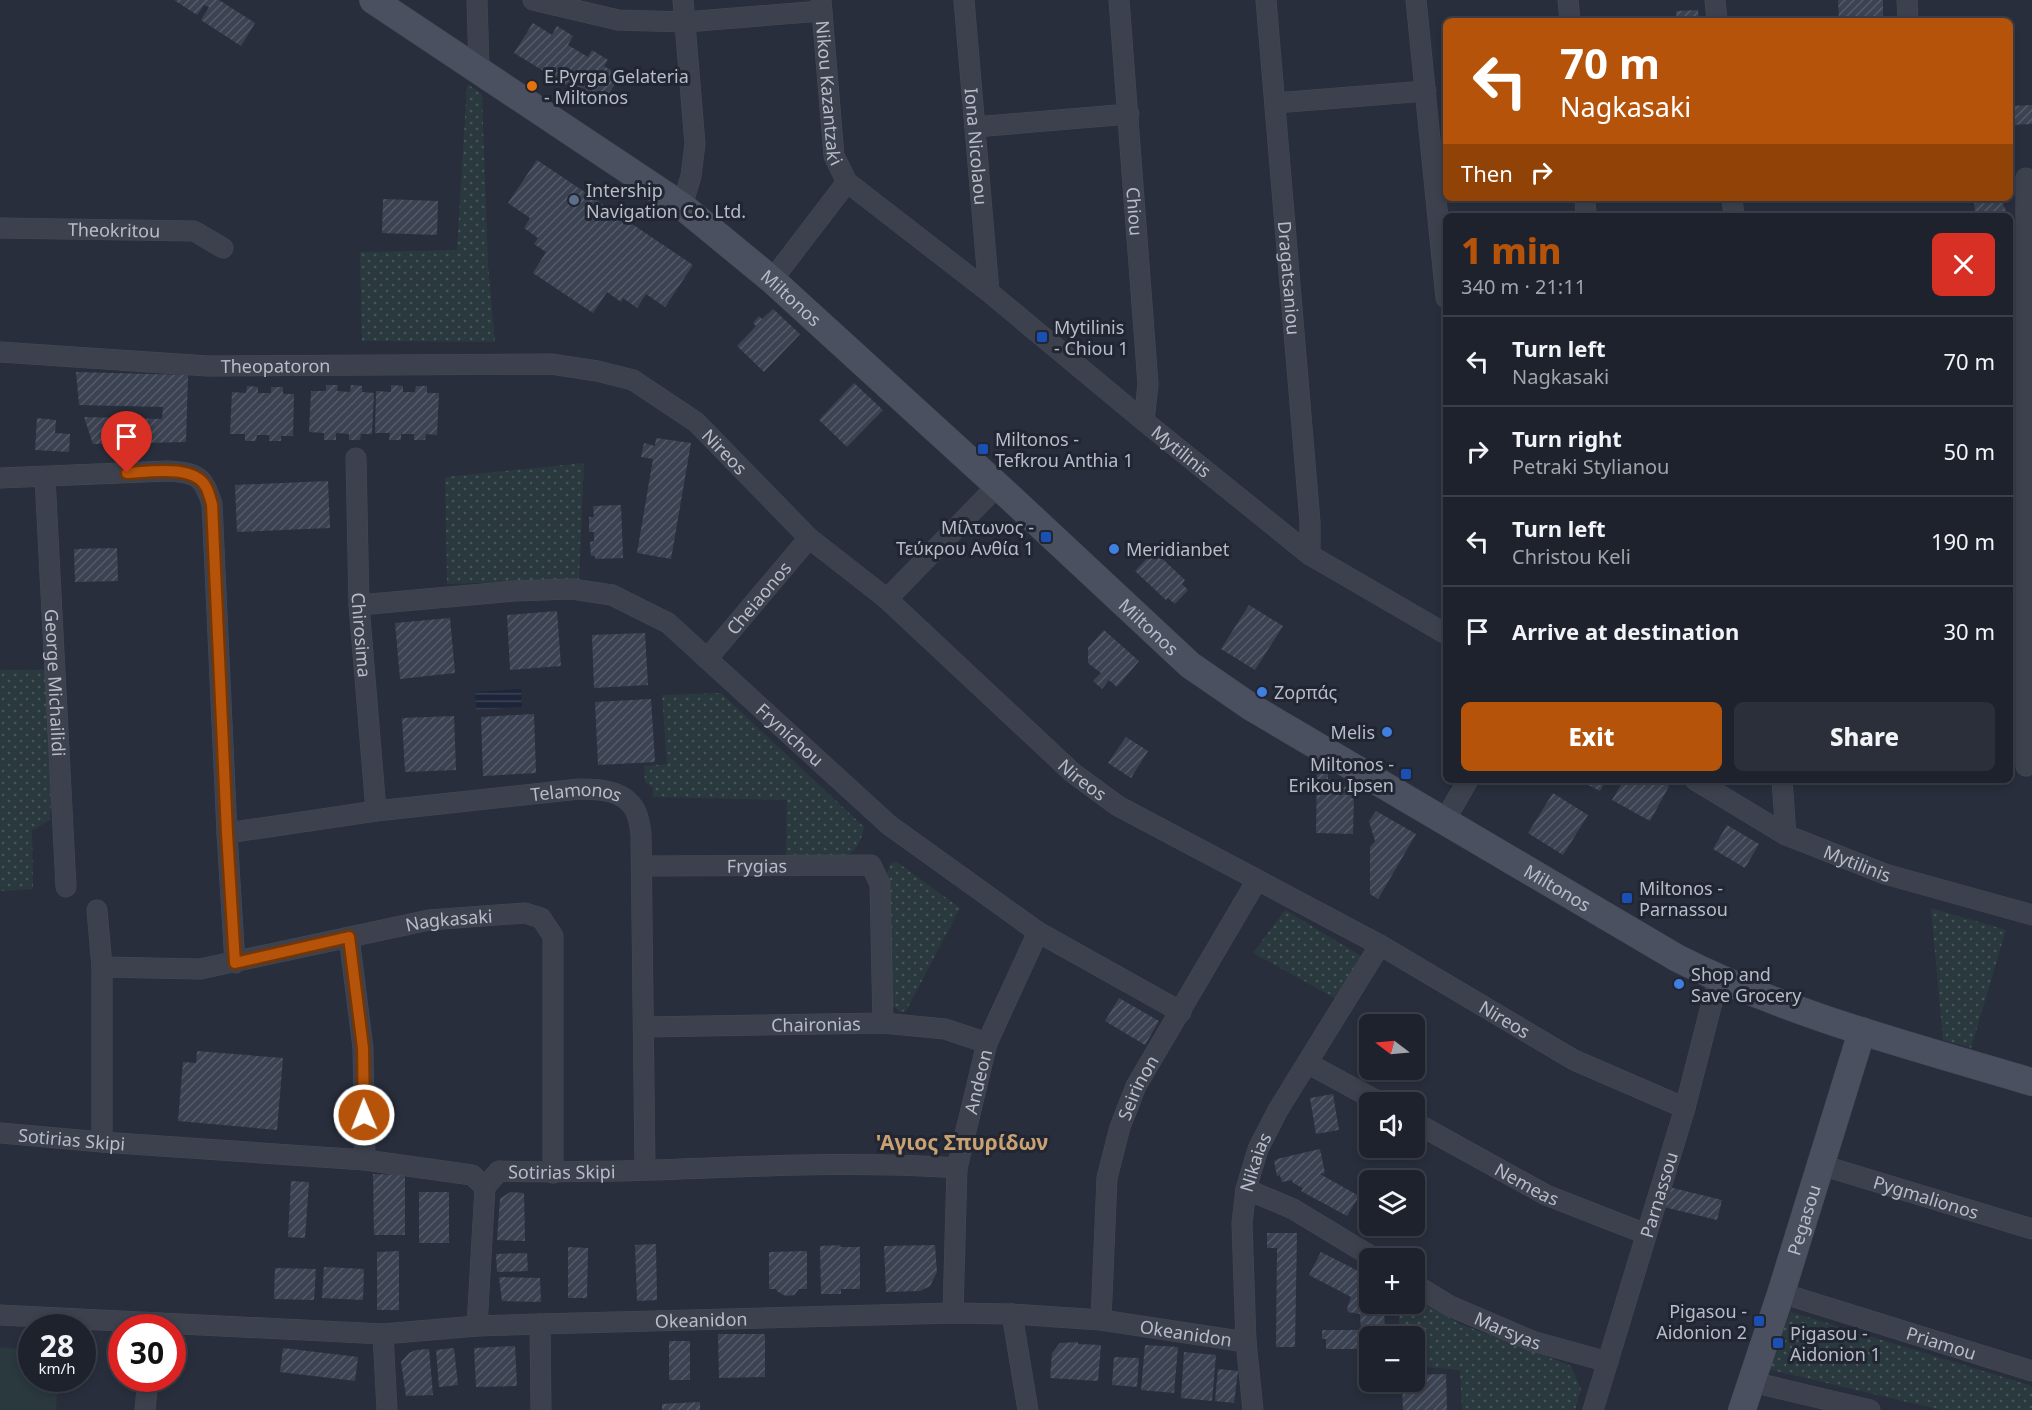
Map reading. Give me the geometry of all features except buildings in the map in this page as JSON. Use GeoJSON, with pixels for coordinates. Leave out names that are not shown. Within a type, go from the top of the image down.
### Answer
{"type":"FeatureCollection","features":[{"type":"Feature","properties":{"kind":"street","name":"Miltonos"},"geometry":{"type":"LineString","coordinates":[[373,0],[682,206],[772,280],[1190,665],[1251,707],[1677,958],[1718,979],[1773,1001],[1862,1031],[2032,1082]]}},
{"type":"Feature","properties":{"kind":"street"},"geometry":{"type":"LineString","coordinates":[[477,0],[479,69]]}},
{"type":"Feature","properties":{"kind":"street"},"geometry":{"type":"LineString","coordinates":[[533,0],[618,20],[685,22],[821,5]]}},
{"type":"Feature","properties":{"kind":"street"},"geometry":{"type":"LineString","coordinates":[[682,206],[691,176],[695,144],[683,0]]}},
{"type":"Feature","properties":{"kind":"street","name":"Iona Nicolaou"},"geometry":{"type":"LineString","coordinates":[[964,0],[989,292]]}},
{"type":"Feature","properties":{"kind":"street","name":"Chiou"},"geometry":{"type":"LineString","coordinates":[[1119,0],[1148,384],[1143,421]]}},
{"type":"Feature","properties":{"kind":"street","name":"Dragatsaniou"},"geometry":{"type":"LineString","coordinates":[[1266,0],[1310,522],[1310,555]]}},
{"type":"Feature","properties":{"kind":"street"},"geometry":{"type":"LineString","coordinates":[[1416,0],[1443,267]]}},
{"type":"Feature","properties":{"kind":"street"},"geometry":{"type":"LineString","coordinates":[[1568,0],[1570,18]]}},
{"type":"Feature","properties":{"kind":"street"},"geometry":{"type":"LineString","coordinates":[[1715,0],[1717,18]]}},
{"type":"Feature","properties":{"kind":"street"},"geometry":{"type":"LineString","coordinates":[[1908,0],[1908,18]]}},
{"type":"Feature","properties":{"kind":"street","name":"Nikou Kazantzaki"},"geometry":{"type":"LineString","coordinates":[[821,5],[834,156],[847,182]]}},
{"type":"Feature","properties":{"kind":"street"},"geometry":{"type":"LineString","coordinates":[[1275,103],[1426,90]]}},
{"type":"Feature","properties":{"kind":"street"},"geometry":{"type":"LineString","coordinates":[[975,127],[1129,114]]}},
{"type":"Feature","properties":{"kind":"street"},"geometry":{"type":"LineString","coordinates":[[2023,178],[2018,321],[2023,765]]}},
{"type":"Feature","properties":{"kind":"street"},"geometry":{"type":"LineString","coordinates":[[772,280],[847,182]]}},
{"type":"Feature","properties":{"kind":"street","name":"Mytilinis"},"geometry":{"type":"LineString","coordinates":[[847,182],[989,292],[1143,421],[1310,555],[1443,632]]}},
{"type":"Feature","properties":{"kind":"street","name":"Theokritou"},"geometry":{"type":"LineString","coordinates":[[0,228],[194,231],[223,248]]}},
{"type":"Feature","properties":{"kind":"street","name":"Theopatoron"},"geometry":{"type":"LineString","coordinates":[[0,352],[208,366],[551,364]]}},
{"type":"Feature","properties":{"kind":"street","name":"Nireos"},"geometry":{"type":"LineString","coordinates":[[551,364],[597,371],[633,380],[696,422],[809,538],[887,599],[1073,773],[1118,806],[1380,945],[1574,1060],[1685,1108]]}},
{"type":"Feature","properties":{"kind":"street","name":"Chirosima"},"geometry":{"type":"LineString","coordinates":[[356,458],[359,605],[376,811]]}},
{"type":"Feature","properties":{"kind":"street"},"geometry":{"type":"LineString","coordinates":[[0,478],[168,471],[189,472],[206,484],[213,514],[235,963]]}},
{"type":"Feature","properties":{"kind":"street","name":"George Michailidi"},"geometry":{"type":"LineString","coordinates":[[45,477],[66,887]]}},
{"type":"Feature","properties":{"kind":"street"},"geometry":{"type":"LineString","coordinates":[[887,599],[997,486]]}},
{"type":"Feature","properties":{"kind":"street","name":"Cheiaonos"},"geometry":{"type":"LineString","coordinates":[[707,659],[809,538]]}},
{"type":"Feature","properties":{"kind":"street","name":"Frynichou"},"geometry":{"type":"LineString","coordinates":[[359,605],[515,591],[572,589],[612,595],[668,623],[889,825],[1038,932],[1181,1012]]}},
{"type":"Feature","properties":{"kind":"street"},"geometry":{"type":"LineString","coordinates":[[1445,820],[1466,783]]}},
{"type":"Feature","properties":{"kind":"street","name":"Mytilinis"},"geometry":{"type":"LineString","coordinates":[[1700,783],[1786,835],[1885,874],[2032,915]]}},
{"type":"Feature","properties":{"kind":"street"},"geometry":{"type":"LineString","coordinates":[[1782,783],[1786,835]]}},
{"type":"Feature","properties":{"kind":"street","name":"Telamonos"},"geometry":{"type":"LineString","coordinates":[[227,833],[376,811],[579,789],[601,789],[622,796],[636,811],[641,834],[643,866],[645,1169]]}},
{"type":"Feature","properties":{"kind":"street","name":"Frygias"},"geometry":{"type":"LineString","coordinates":[[643,866],[871,865],[880,884],[883,1023]]}},
{"type":"Feature","properties":{"kind":"street","name":"Seirinon"},"geometry":{"type":"LineString","coordinates":[[1101,1320],[1107,1178],[1120,1127],[1136,1086],[1257,880]]}},
{"type":"Feature","properties":{"kind":"street"},"geometry":{"type":"LineString","coordinates":[[97,910],[102,967],[102,1142]]}},
{"type":"Feature","properties":{"kind":"street","name":"Nagkasaki"},"geometry":{"type":"LineString","coordinates":[[102,967],[200,969],[429,920],[525,913],[541,918],[553,936],[553,1173]]}},
{"type":"Feature","properties":{"kind":"street","name":"Andeon"},"geometry":{"type":"LineString","coordinates":[[953,1313],[957,1168],[987,1043],[1038,932]]}},
{"type":"Feature","properties":{"kind":"street"},"geometry":{"type":"LineString","coordinates":[[349,937],[363,1048],[365,1160]]}},
{"type":"Feature","properties":{"kind":"street","name":"Nikaias"},"geometry":{"type":"LineString","coordinates":[[1253,1410],[1246,1342],[1242,1223],[1246,1188],[1257,1149],[1278,1110],[1309,1064],[1380,945]]}},
{"type":"Feature","properties":{"kind":"street","name":"Parnassou"},"geometry":{"type":"LineString","coordinates":[[1593,1410],[1685,1108],[1718,979]]}},
{"type":"Feature","properties":{"kind":"street","name":"Chaironias"},"geometry":{"type":"LineString","coordinates":[[644,1027],[883,1023],[945,1029],[987,1043]]}},
{"type":"Feature","properties":{"kind":"street","name":"Pegasou"},"geometry":{"type":"LineString","coordinates":[[1742,1410],[1781,1293],[1862,1031]]}},
{"type":"Feature","properties":{"kind":"street"},"geometry":{"type":"LineString","coordinates":[[1309,1064],[1361,1092]]}},
{"type":"Feature","properties":{"kind":"street","name":"Nemeas"},"geometry":{"type":"LineString","coordinates":[[1425,1128],[1546,1195],[1646,1234]]}},
{"type":"Feature","properties":{"kind":"street","name":"Sotirias Skipi"},"geometry":{"type":"LineString","coordinates":[[0,1133],[365,1160],[472,1175],[485,1187],[499,1171],[553,1173],[645,1169],[906,1165],[957,1168]]}},
{"type":"Feature","properties":{"kind":"street","name":"Pygmalionos"},"geometry":{"type":"LineString","coordinates":[[1821,1165],[2032,1229]]}},
{"type":"Feature","properties":{"kind":"street"},"geometry":{"type":"LineString","coordinates":[[477,1326],[485,1187]]}},
{"type":"Feature","properties":{"kind":"street"},"geometry":{"type":"LineString","coordinates":[[1246,1188],[1293,1209],[1359,1249]]}},
{"type":"Feature","properties":{"kind":"street","name":"Marsyas"},"geometry":{"type":"LineString","coordinates":[[1425,1291],[1450,1306],[1532,1341],[1608,1362]]}},
{"type":"Feature","properties":{"kind":"street","name":"Priamou"},"geometry":{"type":"LineString","coordinates":[[1781,1293],[2032,1371]]}},
{"type":"Feature","properties":{"kind":"street","name":"Okeanidon"},"geometry":{"type":"LineString","coordinates":[[186,1326],[383,1334],[477,1326],[953,1313],[1101,1320],[1246,1342]]}},
{"type":"Feature","properties":{"kind":"street"},"geometry":{"type":"LineString","coordinates":[[1012,1314],[1028,1410]]}},
{"type":"Feature","properties":{"kind":"street","name":"Okeanidon"},"geometry":{"type":"LineString","coordinates":[[0,1315],[108,1322]]}},
{"type":"Feature","properties":{"kind":"street"},"geometry":{"type":"LineString","coordinates":[[540,1324],[541,1410]]}},
{"type":"Feature","properties":{"kind":"street"},"geometry":{"type":"LineString","coordinates":[[383,1334],[387,1410]]}},
{"type":"Feature","properties":{"kind":"street"},"geometry":{"type":"LineString","coordinates":[[1752,1382],[1870,1410]]}},
{"type":"Feature","properties":{"kind":"street"},"geometry":{"type":"LineString","coordinates":[[145,1410],[147,1392]]}},
{"type":"Feature","properties":{"kind":"shaded area"},"geometry":{"type":"Polygon","coordinates":[[[467,84],[482,94],[488,265],[495,342],[362,341],[360,252],[457,250],[467,84]]]}},
{"type":"Feature","properties":{"kind":"shaded area"},"geometry":{"type":"Polygon","coordinates":[[[584,463],[579,580],[447,584],[445,477],[584,463]]]}},
{"type":"Feature","properties":{"kind":"shaded area"},"geometry":{"type":"Polygon","coordinates":[[[0,670],[47,670],[52,775],[50,820],[32,830],[33,889],[0,891],[0,670]]]}},
{"type":"Feature","properties":{"kind":"shaded area"},"geometry":{"type":"Polygon","coordinates":[[[721,693],[864,827],[861,838],[852,852],[830,858],[786,857],[787,800],[653,797],[653,788],[645,782],[644,766],[667,764],[662,695],[721,693]]]}},
{"type":"Feature","properties":{"kind":"shaded area"},"geometry":{"type":"Polygon","coordinates":[[[897,862],[960,908],[906,1011],[900,1012],[893,1006],[886,877],[891,863],[897,862]]]}},
{"type":"Feature","properties":{"kind":"shaded area"},"geometry":{"type":"Polygon","coordinates":[[[1931,908],[2006,930],[1971,1048],[1943,1040],[1931,908]]]}},
{"type":"Feature","properties":{"kind":"shaded area"},"geometry":{"type":"Polygon","coordinates":[[[1285,910],[1363,957],[1342,1002],[1253,953],[1285,910]]]}},
{"type":"Feature","properties":{"kind":"shaded area"},"geometry":{"type":"Polygon","coordinates":[[[1425,1303],[1458,1323],[1571,1366],[1581,1389],[1575,1410],[1462,1410],[1460,1370],[1425,1367],[1425,1326],[1399,1326],[1399,1314],[1425,1314],[1425,1303]]]}},
{"type":"Feature","properties":{"kind":"shaded area"},"geometry":{"type":"Polygon","coordinates":[[[1791,1312],[2032,1386],[2032,1410],[1941,1410],[1767,1369],[1791,1312]]]}},
{"type":"Feature","properties":{"kind":"shaded area"},"geometry":{"type":"Polygon","coordinates":[[[0,1347],[18,1349],[18,1392],[57,1392],[56,1410],[0,1410],[0,1347]]]}},
{"type":"Feature","properties":{"kind":"water"},"geometry":{"type":"Polygon","coordinates":[[[521,689],[522,707],[476,710],[475,692],[521,689]]]}},
{"type":"Feature","properties":{"kind":"place","name":"E.Pyrga Gelateria - Miltonos"},"geometry":{"type":"Point","coordinates":[532,86]}},
{"type":"Feature","properties":{"kind":"place","name":"Intership Navigation Co. Ltd."},"geometry":{"type":"Point","coordinates":[574,200]}},
{"type":"Feature","properties":{"kind":"place","name":"Mytilinis - Chiou 1"},"geometry":{"type":"Point","coordinates":[1042,337]}},
{"type":"Feature","properties":{"kind":"place","name":"Miltonos - Tefkrou Anthia 1"},"geometry":{"type":"Point","coordinates":[983,449]}},
{"type":"Feature","properties":{"kind":"place","name":"Μίλτωνος - Τεύκρου Ανθία 1"},"geometry":{"type":"Point","coordinates":[1046,537]}},
{"type":"Feature","properties":{"kind":"place","name":"Meridianbet"},"geometry":{"type":"Point","coordinates":[1114,549]}},
{"type":"Feature","properties":{"kind":"place","name":"Ζορπάς"},"geometry":{"type":"Point","coordinates":[1262,692]}},
{"type":"Feature","properties":{"kind":"place","name":"Melis"},"geometry":{"type":"Point","coordinates":[1387,732]}},
{"type":"Feature","properties":{"kind":"place","name":"Miltonos - Erikou Ipsen"},"geometry":{"type":"Point","coordinates":[1406,774]}},
{"type":"Feature","properties":{"kind":"place","name":"Miltonos - Parnassou"},"geometry":{"type":"Point","coordinates":[1627,898]}},
{"type":"Feature","properties":{"kind":"place","name":"Shop and Save Grocery"},"geometry":{"type":"Point","coordinates":[1679,984]}},
{"type":"Feature","properties":{"kind":"place","name":"Pigasou - Aidonion 2"},"geometry":{"type":"Point","coordinates":[1759,1321]}},
{"type":"Feature","properties":{"kind":"place","name":"Pigasou - Aidonion 1"},"geometry":{"type":"Point","coordinates":[1778,1343]}},
{"type":"Feature","properties":{"kind":"district","name":"'Αγιος Σπυρίδων"},"geometry":{"type":"Point","coordinates":[962,1142]}},
{"type":"Feature","properties":{"kind":"route"},"geometry":{"type":"LineString","coordinates":[[127,473],[189,472],[206,484],[212,504],[235,963],[349,937],[363,1048],[364,1115]]}}]}
